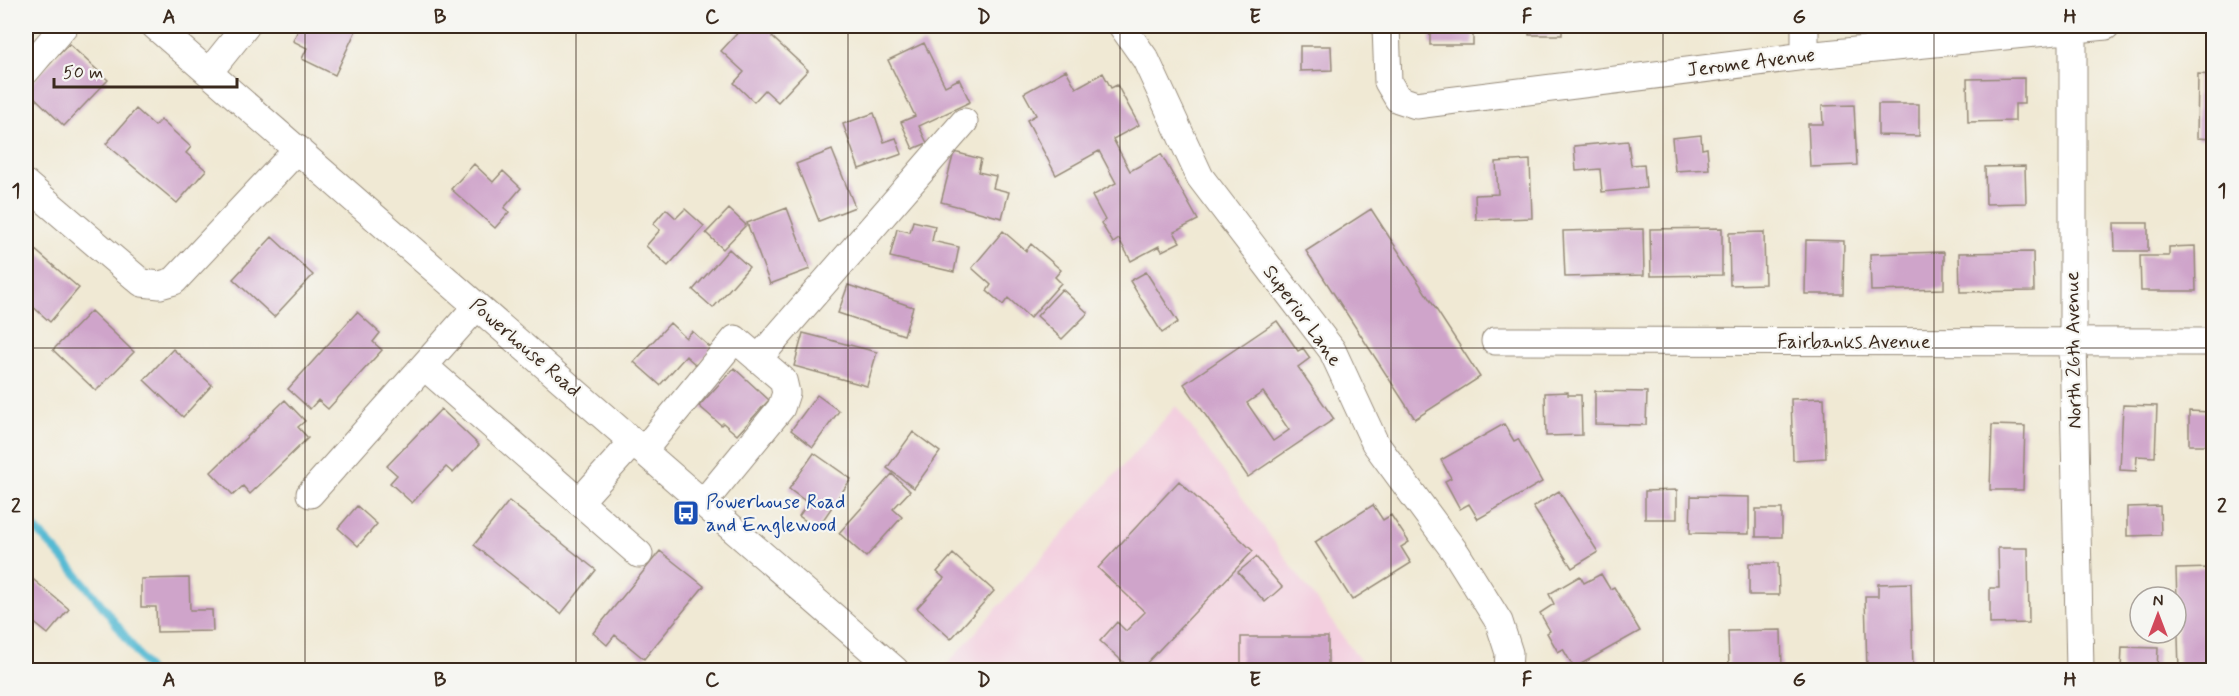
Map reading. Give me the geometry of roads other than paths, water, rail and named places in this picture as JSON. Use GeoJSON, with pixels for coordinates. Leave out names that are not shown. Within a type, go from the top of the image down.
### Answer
{"type":"FeatureCollection","features":[{"type":"Feature","properties":{"kind":"street"},"geometry":{"type":"LineString","coordinates":[[26,71],[64,26]]}},
{"type":"Feature","properties":{"kind":"street","name":"Powerhouse Road"},"geometry":{"type":"LineString","coordinates":[[155,26],[895,670]]}},
{"type":"Feature","properties":{"kind":"street"},"geometry":{"type":"LineString","coordinates":[[209,72],[246,26]]}},
{"type":"Feature","properties":{"kind":"street","name":"Superior Lane"},"geometry":{"type":"LineString","coordinates":[[1122,26],[1146,60],[1200,177],[1332,350],[1375,442],[1456,553],[1499,621],[1509,653],[1508,670]]}},
{"type":"Feature","properties":{"kind":"street","name":"Jerome Avenue"},"geometry":{"type":"LineString","coordinates":[[1386,26],[1388,82],[1398,99],[1416,105],[1804,56],[2106,26]]}},
{"type":"Feature","properties":{"kind":"street"},"geometry":{"type":"LineString","coordinates":[[1804,26],[1804,56]]}},
{"type":"Feature","properties":{"kind":"street","name":"North 26th Avenue"},"geometry":{"type":"LineString","coordinates":[[2073,30],[2073,342],[2080,670]]}},
{"type":"Feature","properties":{"kind":"street"},"geometry":{"type":"LineString","coordinates":[[758,359],[964,122]]}},
{"type":"Feature","properties":{"kind":"street"},"geometry":{"type":"LineString","coordinates":[[26,184],[142,283],[160,285],[174,281],[298,149]]}},
{"type":"Feature","properties":{"kind":"street"},"geometry":{"type":"LineString","coordinates":[[310,494],[477,306]]}},
{"type":"Feature","properties":{"kind":"street"},"geometry":{"type":"LineString","coordinates":[[579,502],[638,446],[735,339],[783,380],[786,393],[781,408],[703,503]]}},
{"type":"Feature","properties":{"kind":"street","name":"Fairbanks Avenue"},"geometry":{"type":"LineString","coordinates":[[1495,341],[2214,342]]}},
{"type":"Feature","properties":{"kind":"street"},"geometry":{"type":"LineString","coordinates":[[424,366],[639,554]]}},
{"type":"Feature","properties":{"kind":"waterway"},"geometry":{"type":"LineString","coordinates":[[26,520],[91,592],[149,670]]}},
{"type":"Feature","properties":{"kind":"place","name":"Powerhouse Road and Englewood"},"geometry":{"type":"Point","coordinates":[686,513]}}]}
